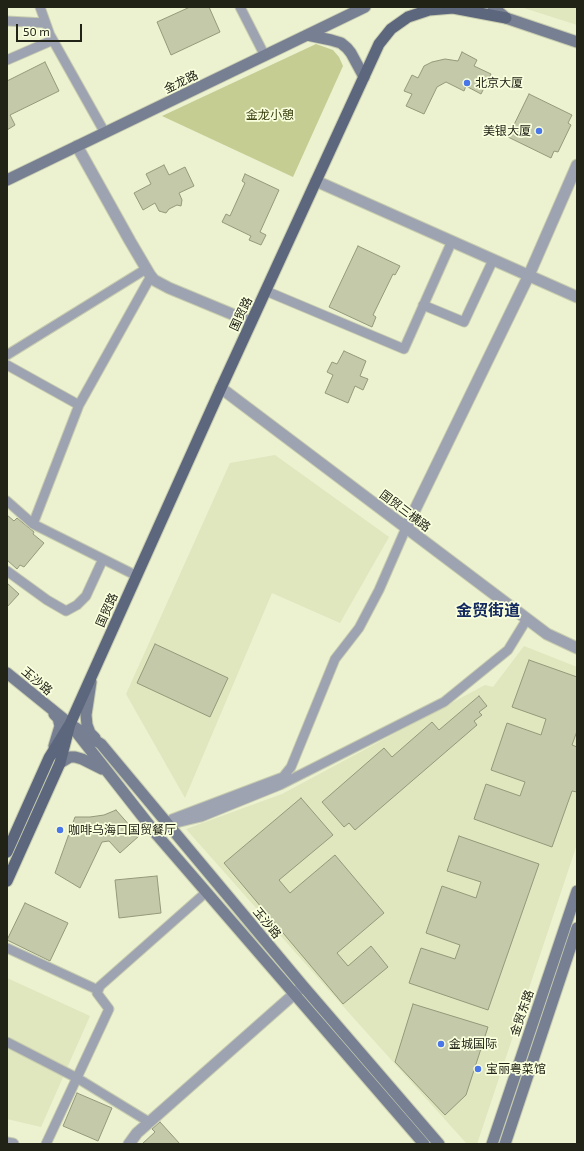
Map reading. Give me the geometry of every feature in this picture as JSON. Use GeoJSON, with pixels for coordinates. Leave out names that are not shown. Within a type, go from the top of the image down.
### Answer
{"type":"FeatureCollection","features":[{"type":"Feature","properties":{"kind":"main road","name":"金龙路"},"geometry":{"type":"LineString","coordinates":[[7,180],[365,7]]}},
{"type":"Feature","properties":{"kind":"main road"},"geometry":{"type":"LineString","coordinates":[[493,7],[506,18],[577,42]]}},
{"type":"Feature","properties":{"kind":"main road","name":"国贸路"},"geometry":{"type":"LineString","coordinates":[[7,852],[50,758],[70,724],[221,388],[379,44],[391,29],[408,17],[429,10],[453,8],[506,18]]}},
{"type":"Feature","properties":{"kind":"main road"},"geometry":{"type":"LineString","coordinates":[[307,36],[341,43],[351,53],[364,77]]}},
{"type":"Feature","properties":{"kind":"main road","name":"玉沙路"},"geometry":{"type":"LineString","coordinates":[[7,673],[50,709],[101,744],[303,986],[439,1144]]}},
{"type":"Feature","properties":{"kind":"main road"},"geometry":{"type":"LineString","coordinates":[[92,675],[88,702],[87,725],[90,733],[101,744]]}},
{"type":"Feature","properties":{"kind":"main road"},"geometry":{"type":"LineString","coordinates":[[50,709],[58,718],[60,726],[50,758]]}},
{"type":"Feature","properties":{"kind":"main road","name":"国贸路"},"geometry":{"type":"LineString","coordinates":[[7,881],[60,763],[70,724]]}},
{"type":"Feature","properties":{"kind":"main road","name":"玉沙路"},"geometry":{"type":"LineString","coordinates":[[70,724],[157,835],[424,1144]]}},
{"type":"Feature","properties":{"kind":"main road"},"geometry":{"type":"LineString","coordinates":[[60,763],[70,758],[82,759],[108,773]]}},
{"type":"Feature","properties":{"kind":"main road","name":"金贸东路"},"geometry":{"type":"LineString","coordinates":[[492,1144],[577,891]]}},
{"type":"Feature","properties":{"kind":"main road","name":"金贸东路"},"geometry":{"type":"LineString","coordinates":[[505,1144],[577,928]]}},
{"type":"Feature","properties":{"kind":"street"},"geometry":{"type":"LineString","coordinates":[[40,7],[53,40],[105,133]]}},
{"type":"Feature","properties":{"kind":"street"},"geometry":{"type":"LineString","coordinates":[[240,7],[265,56]]}},
{"type":"Feature","properties":{"kind":"street"},"geometry":{"type":"LineString","coordinates":[[7,21],[46,23]]}},
{"type":"Feature","properties":{"kind":"street"},"geometry":{"type":"LineString","coordinates":[[7,60],[53,40]]}},
{"type":"Feature","properties":{"kind":"street"},"geometry":{"type":"LineString","coordinates":[[78,146],[148,272],[161,284],[169,288],[251,322]]}},
{"type":"Feature","properties":{"kind":"street"},"geometry":{"type":"LineString","coordinates":[[167,824],[283,777],[291,767],[335,659],[359,628],[379,590],[406,528],[529,276],[577,164]]}},
{"type":"Feature","properties":{"kind":"street"},"geometry":{"type":"LineString","coordinates":[[316,181],[577,297]]}},
{"type":"Feature","properties":{"kind":"street"},"geometry":{"type":"LineString","coordinates":[[266,291],[404,349],[452,241]]}},
{"type":"Feature","properties":{"kind":"street"},"geometry":{"type":"LineString","coordinates":[[423,305],[464,322],[493,260]]}},
{"type":"Feature","properties":{"kind":"street"},"geometry":{"type":"LineString","coordinates":[[7,355],[148,272]]}},
{"type":"Feature","properties":{"kind":"street"},"geometry":{"type":"LineString","coordinates":[[33,524],[79,405],[148,272]]}},
{"type":"Feature","properties":{"kind":"street"},"geometry":{"type":"LineString","coordinates":[[7,365],[79,405]]}},
{"type":"Feature","properties":{"kind":"street","name":"国贸三横路"},"geometry":{"type":"LineString","coordinates":[[221,388],[547,634],[577,648]]}},
{"type":"Feature","properties":{"kind":"street"},"geometry":{"type":"LineString","coordinates":[[7,501],[33,524],[137,576]]}},
{"type":"Feature","properties":{"kind":"street"},"geometry":{"type":"LineString","coordinates":[[7,571],[47,600],[66,611],[77,605],[86,596],[104,559]]}},
{"type":"Feature","properties":{"kind":"street"},"geometry":{"type":"LineString","coordinates":[[167,824],[201,816],[280,785],[444,702],[508,650],[527,619]]}},
{"type":"Feature","properties":{"kind":"street"},"geometry":{"type":"LineString","coordinates":[[46,1144],[109,1009],[97,993],[100,986],[203,895]]}},
{"type":"Feature","properties":{"kind":"street"},"geometry":{"type":"LineString","coordinates":[[7,948],[98,990]]}},
{"type":"Feature","properties":{"kind":"street"},"geometry":{"type":"LineString","coordinates":[[129,1144],[149,1122],[303,986]]}},
{"type":"Feature","properties":{"kind":"street"},"geometry":{"type":"LineString","coordinates":[[7,1042],[77,1078],[149,1122]]}},
{"type":"Feature","properties":{"kind":"street"},"geometry":{"type":"LineString","coordinates":[[7,1143],[14,1144]]}},
{"type":"Feature","properties":{"kind":"shaded area"},"geometry":{"type":"Polygon","coordinates":[[[521,7],[577,7],[577,25],[521,7]]]}},
{"type":"Feature","properties":{"kind":"shaded area"},"geometry":{"type":"Polygon","coordinates":[[[275,455],[389,537],[340,623],[272,593],[185,798],[126,694],[230,463],[275,455]]]}},
{"type":"Feature","properties":{"kind":"shaded area"},"geometry":{"type":"Polygon","coordinates":[[[524,646],[577,667],[577,844],[477,1144],[467,1144],[186,829],[282,794],[485,685],[493,687],[524,646]]]}},
{"type":"Feature","properties":{"kind":"shaded area"},"geometry":{"type":"Polygon","coordinates":[[[7,978],[90,1016],[41,1127],[7,1119],[7,978]]]}},
{"type":"Feature","properties":{"kind":"green space","name":"金龙小憩"},"geometry":{"type":"Polygon","coordinates":[[[316,44],[333,50],[339,57],[343,66],[293,177],[162,116],[316,44]]]}},
{"type":"Feature","properties":{"kind":"building"},"geometry":{"type":"Polygon","coordinates":[[[190,7],[209,7],[220,32],[171,55],[157,22],[190,7]]]}},
{"type":"Feature","properties":{"kind":"building","name":"北京大厦"},"geometry":{"type":"Polygon","coordinates":[[[462,52],[477,60],[474,66],[491,74],[481,94],[466,86],[464,91],[446,82],[437,87],[424,114],[406,106],[412,94],[404,91],[412,75],[418,78],[424,66],[432,62],[445,59],[458,61],[462,52]]]}},
{"type":"Feature","properties":{"kind":"building"},"geometry":{"type":"Polygon","coordinates":[[[45,62],[59,91],[10,115],[15,125],[7,130],[7,81],[45,62]]]}},
{"type":"Feature","properties":{"kind":"building","name":"美银大厦"},"geometry":{"type":"Polygon","coordinates":[[[529,94],[572,115],[568,123],[571,125],[558,152],[554,151],[551,158],[508,137],[529,94]]]}},
{"type":"Feature","properties":{"kind":"building"},"geometry":{"type":"Polygon","coordinates":[[[164,165],[169,175],[185,167],[194,186],[179,193],[182,200],[181,206],[177,205],[169,209],[166,213],[159,211],[155,203],[143,210],[134,193],[151,184],[146,174],[164,165]]]}},
{"type":"Feature","properties":{"kind":"building"},"geometry":{"type":"Polygon","coordinates":[[[245,174],[279,190],[260,232],[266,235],[261,245],[249,240],[251,236],[222,222],[226,214],[230,216],[245,183],[242,181],[245,174]]]}},
{"type":"Feature","properties":{"kind":"building"},"geometry":{"type":"Polygon","coordinates":[[[358,246],[400,266],[395,275],[393,274],[373,315],[376,317],[372,327],[329,307],[358,246]]]}},
{"type":"Feature","properties":{"kind":"building"},"geometry":{"type":"Polygon","coordinates":[[[344,351],[366,361],[360,376],[368,379],[363,390],[355,386],[348,403],[325,393],[333,375],[327,372],[332,362],[337,364],[344,351]]]}},
{"type":"Feature","properties":{"kind":"building"},"geometry":{"type":"Polygon","coordinates":[[[7,515],[14,521],[17,518],[34,532],[33,534],[44,543],[24,567],[20,565],[17,569],[7,560],[7,515]]]}},
{"type":"Feature","properties":{"kind":"building"},"geometry":{"type":"Polygon","coordinates":[[[7,583],[19,594],[7,607],[7,583]]]}},
{"type":"Feature","properties":{"kind":"building"},"geometry":{"type":"Polygon","coordinates":[[[155,644],[228,678],[210,717],[137,683],[155,644]]]}},
{"type":"Feature","properties":{"kind":"building"},"geometry":{"type":"Polygon","coordinates":[[[529,660],[577,677],[577,731],[572,745],[577,747],[577,792],[572,791],[552,847],[474,819],[486,784],[520,796],[525,782],[491,770],[507,723],[541,735],[546,719],[512,707],[529,660]]]}},
{"type":"Feature","properties":{"kind":"building"},"geometry":{"type":"Polygon","coordinates":[[[479,696],[487,706],[479,712],[482,715],[474,721],[477,725],[355,830],[349,823],[344,827],[322,802],[384,748],[392,757],[432,722],[439,730],[479,696]]]}},
{"type":"Feature","properties":{"kind":"building"},"geometry":{"type":"Polygon","coordinates":[[[301,798],[333,835],[279,880],[290,893],[335,855],[384,913],[337,953],[348,966],[371,946],[388,967],[343,1004],[224,863],[301,798]]]}},
{"type":"Feature","properties":{"kind":"building"},"geometry":{"type":"Polygon","coordinates":[[[116,810],[139,836],[120,853],[109,841],[102,842],[80,888],[55,873],[75,817],[104,815],[116,810]]]}},
{"type":"Feature","properties":{"kind":"building"},"geometry":{"type":"Polygon","coordinates":[[[459,836],[539,864],[488,1010],[409,983],[421,948],[455,959],[460,945],[426,933],[442,886],[476,898],[481,882],[447,871],[459,836]]]}},
{"type":"Feature","properties":{"kind":"building"},"geometry":{"type":"Polygon","coordinates":[[[157,876],[161,913],[119,918],[115,880],[157,876]]]}},
{"type":"Feature","properties":{"kind":"building"},"geometry":{"type":"Polygon","coordinates":[[[25,903],[68,923],[50,961],[7,940],[25,903]]]}},
{"type":"Feature","properties":{"kind":"building","name":"金城国际"},"geometry":{"type":"Polygon","coordinates":[[[413,1004],[488,1027],[466,1095],[445,1115],[395,1062],[413,1004]]]}},
{"type":"Feature","properties":{"kind":"building"},"geometry":{"type":"Polygon","coordinates":[[[77,1093],[112,1108],[98,1141],[63,1126],[77,1093]]]}},
{"type":"Feature","properties":{"kind":"building"},"geometry":{"type":"Polygon","coordinates":[[[160,1122],[180,1144],[142,1144],[155,1132],[152,1129],[160,1122]]]}},
{"type":"Feature","properties":{"kind":"place","name":"北京大厦"},"geometry":{"type":"Point","coordinates":[467,83]}},
{"type":"Feature","properties":{"kind":"place","name":"美银大厦"},"geometry":{"type":"Point","coordinates":[539,131]}},
{"type":"Feature","properties":{"kind":"place","name":"咖啡乌海口国贸餐厅"},"geometry":{"type":"Point","coordinates":[60,830]}},
{"type":"Feature","properties":{"kind":"place","name":"金城国际"},"geometry":{"type":"Point","coordinates":[441,1044]}},
{"type":"Feature","properties":{"kind":"place","name":"宝丽粤菜馆"},"geometry":{"type":"Point","coordinates":[478,1069]}},
{"type":"Feature","properties":{"kind":"district","name":"金贸街道"},"geometry":{"type":"Point","coordinates":[488,611]}}]}
